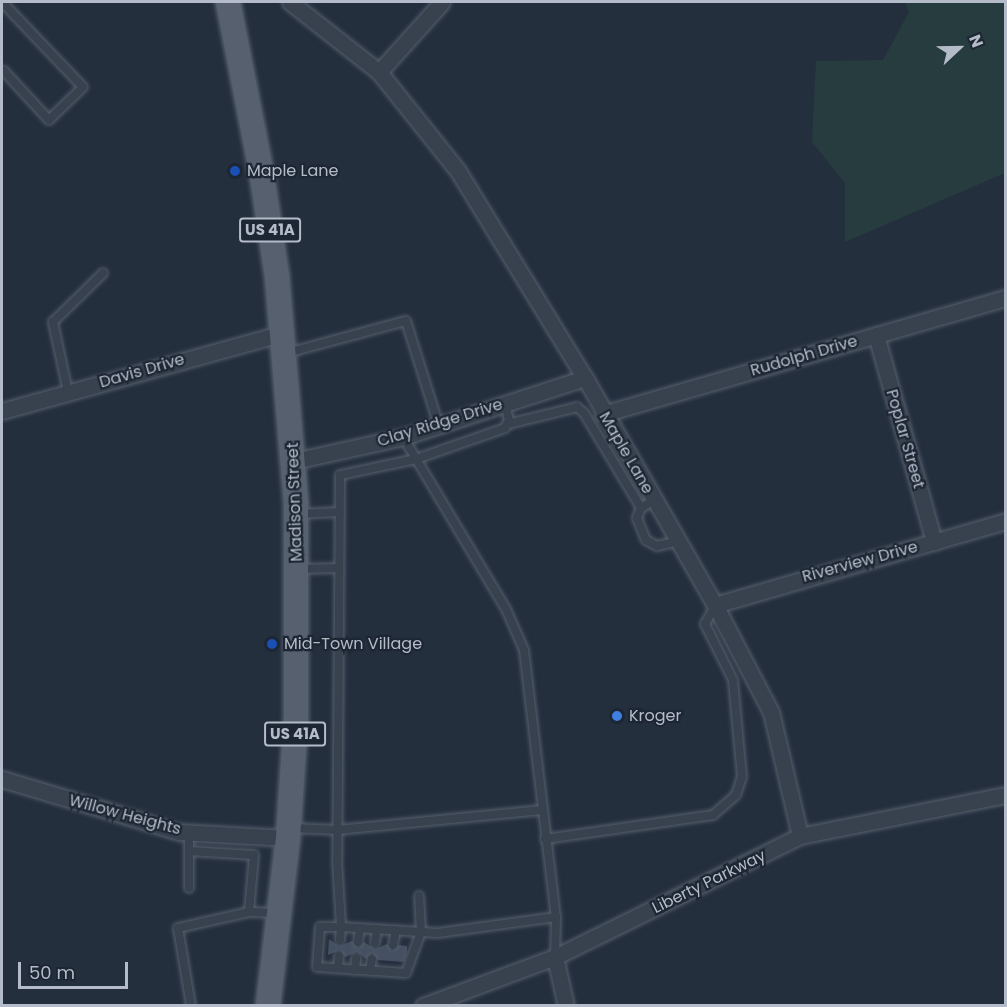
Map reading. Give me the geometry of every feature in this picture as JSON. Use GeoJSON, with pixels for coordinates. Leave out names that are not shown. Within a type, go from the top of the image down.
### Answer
{"type":"FeatureCollection","features":[{"type":"Feature","properties":{"kind":"main road","name":"Madison Street"},"geometry":{"type":"LineString","coordinates":[[228,2],[262,176],[284,344],[294,461],[298,569],[296,718],[288,833],[268,1005]]}},
{"type":"Feature","properties":{"kind":"street","name":"Maple Lane"},"geometry":{"type":"LineString","coordinates":[[290,2],[379,72],[458,171],[585,378],[647,504],[678,541],[716,605],[771,711],[800,836]]}},
{"type":"Feature","properties":{"kind":"street"},"geometry":{"type":"LineString","coordinates":[[379,72],[442,2]]}},
{"type":"Feature","properties":{"kind":"street","name":"Rudolph Drive"},"geometry":{"type":"LineString","coordinates":[[603,414],[1005,298]]}},
{"type":"Feature","properties":{"kind":"street","name":"Poplar Street"},"geometry":{"type":"LineString","coordinates":[[876,335],[934,542]]}},
{"type":"Feature","properties":{"kind":"street","name":"Davis Drive"},"geometry":{"type":"LineString","coordinates":[[2,411],[68,392],[284,344]]}},
{"type":"Feature","properties":{"kind":"street","name":"Clay Ridge Drive"},"geometry":{"type":"LineString","coordinates":[[294,461],[403,437],[585,378]]}},
{"type":"Feature","properties":{"kind":"street","name":"Riverview Drive"},"geometry":{"type":"LineString","coordinates":[[716,605],[1005,521]]}},
{"type":"Feature","properties":{"kind":"street","name":"Willow Heights"},"geometry":{"type":"LineString","coordinates":[[2,779],[189,832],[246,836],[288,833]]}},
{"type":"Feature","properties":{"kind":"street","name":"Liberty Parkway"},"geometry":{"type":"LineString","coordinates":[[423,1005],[555,957],[800,836],[1005,795]]}},
{"type":"Feature","properties":{"kind":"street"},"geometry":{"type":"LineString","coordinates":[[555,957],[566,1005]]}},
{"type":"Feature","properties":{"kind":"lane"},"geometry":{"type":"LineString","coordinates":[[2,2],[83,87],[50,120],[4,70]]}},
{"type":"Feature","properties":{"kind":"lane"},"geometry":{"type":"LineString","coordinates":[[68,392],[53,322],[103,273]]}},
{"type":"Feature","properties":{"kind":"lane"},"geometry":{"type":"LineString","coordinates":[[284,344],[406,321],[438,426]]}},
{"type":"Feature","properties":{"kind":"lane"},"geometry":{"type":"LineString","coordinates":[[505,404],[508,424]]}},
{"type":"Feature","properties":{"kind":"lane"},"geometry":{"type":"LineString","coordinates":[[340,940],[337,830],[340,475],[416,459],[508,424],[577,407],[584,413],[647,504],[638,526],[646,540],[657,546],[678,541]]}},
{"type":"Feature","properties":{"kind":"lane"},"geometry":{"type":"LineString","coordinates":[[403,437],[506,609],[524,650],[556,917],[555,957]]}},
{"type":"Feature","properties":{"kind":"lane"},"geometry":{"type":"LineString","coordinates":[[296,514],[340,512]]}},
{"type":"Feature","properties":{"kind":"lane"},"geometry":{"type":"LineString","coordinates":[[298,569],[339,568]]}},
{"type":"Feature","properties":{"kind":"lane"},"geometry":{"type":"LineString","coordinates":[[545,839],[712,816],[736,795],[742,777],[733,680],[705,624],[716,605]]}},
{"type":"Feature","properties":{"kind":"lane"},"geometry":{"type":"LineString","coordinates":[[288,833],[542,810]]}},
{"type":"Feature","properties":{"kind":"lane"},"geometry":{"type":"LineString","coordinates":[[189,832],[189,888]]}},
{"type":"Feature","properties":{"kind":"lane"},"geometry":{"type":"LineString","coordinates":[[244,855],[246,836]]}},
{"type":"Feature","properties":{"kind":"lane"},"geometry":{"type":"LineString","coordinates":[[189,851],[254,855],[249,912]]}},
{"type":"Feature","properties":{"kind":"lane"},"geometry":{"type":"LineString","coordinates":[[419,896],[421,932],[406,972],[317,967],[320,927],[421,932],[556,917]]}},
{"type":"Feature","properties":{"kind":"lane"},"geometry":{"type":"LineString","coordinates":[[191,1005],[178,928],[249,912],[279,914]]}},
{"type":"Feature","properties":{"kind":"lane"},"geometry":{"type":"LineString","coordinates":[[358,942],[360,928]]}},
{"type":"Feature","properties":{"kind":"lane"},"geometry":{"type":"LineString","coordinates":[[375,943],[377,929]]}},
{"type":"Feature","properties":{"kind":"lane"},"geometry":{"type":"LineString","coordinates":[[393,945],[396,930]]}},
{"type":"Feature","properties":{"kind":"lane"},"geometry":{"type":"LineString","coordinates":[[338,968],[339,956]]}},
{"type":"Feature","properties":{"kind":"lane"},"geometry":{"type":"LineString","coordinates":[[355,970],[356,958]]}},
{"type":"Feature","properties":{"kind":"lane"},"geometry":{"type":"LineString","coordinates":[[370,971],[372,959]]}},
{"type":"Feature","properties":{"kind":"lane"},"geometry":{"type":"LineString","coordinates":[[388,971],[390,961]]}},
{"type":"Feature","properties":{"kind":"green space"},"geometry":{"type":"Polygon","coordinates":[[[905,2],[1005,2],[1005,173],[845,242],[845,183],[812,142],[816,61],[883,60],[909,12],[905,2]]]}},
{"type":"Feature","properties":{"kind":"building"},"geometry":{"type":"Polygon","coordinates":[[[329,939],[339,946],[352,941],[358,948],[364,942],[375,949],[387,944],[392,951],[399,945],[407,946],[407,953],[404,962],[378,960],[372,953],[366,959],[357,952],[345,957],[340,950],[328,955],[329,939]]]}},
{"type":"Feature","properties":{"kind":"place","name":"Maple Lane"},"geometry":{"type":"Point","coordinates":[235,171]}},
{"type":"Feature","properties":{"kind":"place","name":"Mid-Town Village"},"geometry":{"type":"Point","coordinates":[272,644]}},
{"type":"Feature","properties":{"kind":"place","name":"Kroger"},"geometry":{"type":"Point","coordinates":[617,716]}}]}
